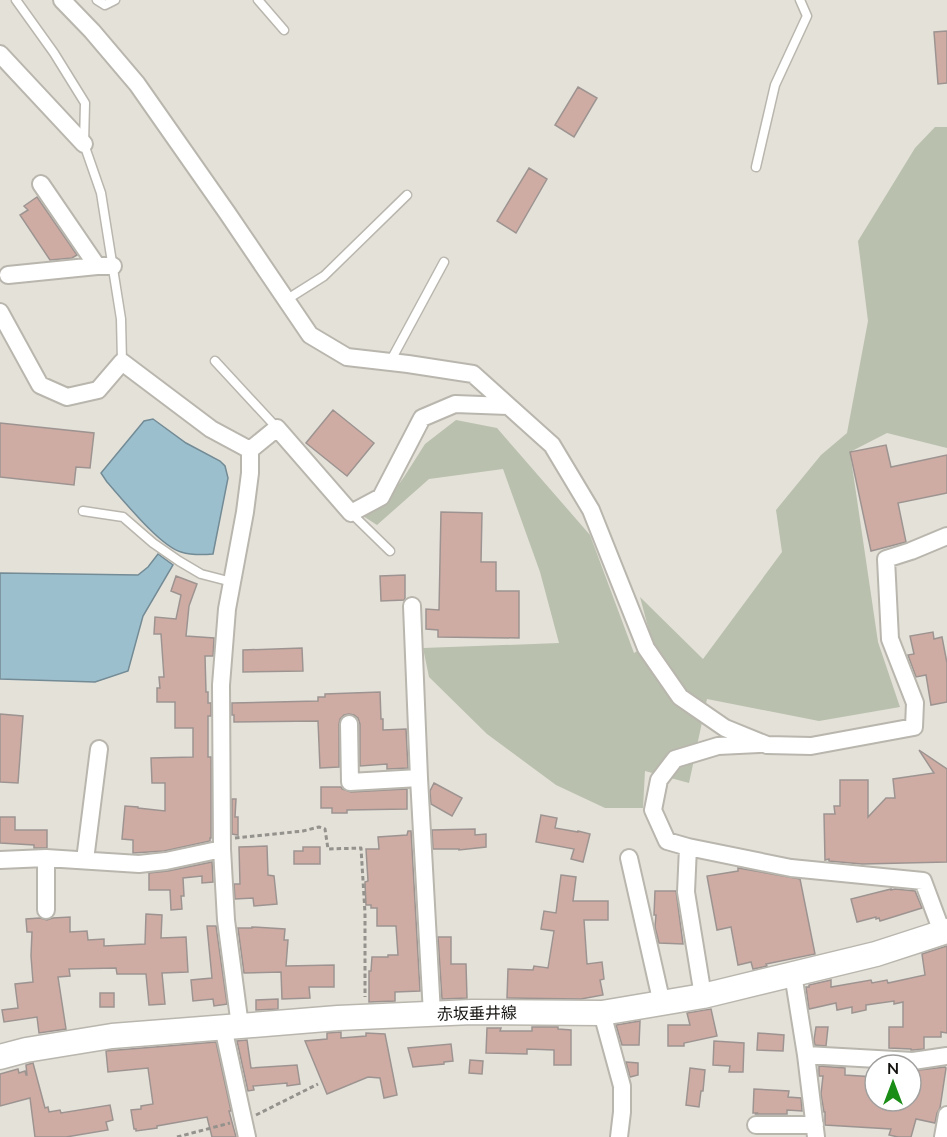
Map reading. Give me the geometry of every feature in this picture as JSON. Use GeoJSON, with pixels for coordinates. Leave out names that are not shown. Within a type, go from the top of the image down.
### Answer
{"type":"FeatureCollection","features":[{"type":"Feature","properties":{"kind":"main road","name":"赤坂垂井線"},"geometry":{"type":"LineString","coordinates":[[0,1057],[26,1050],[112,1036],[231,1026],[472,1012],[602,1013],[703,996],[876,954],[944,932]]}},
{"type":"Feature","properties":{"kind":"street"},"geometry":{"type":"LineString","coordinates":[[63,0],[137,84],[310,335],[347,357],[473,374],[552,445],[591,510],[646,648],[680,697],[725,728],[763,744]]}},
{"type":"Feature","properties":{"kind":"street"},"geometry":{"type":"LineString","coordinates":[[0,54],[84,144]]}},
{"type":"Feature","properties":{"kind":"street"},"geometry":{"type":"LineString","coordinates":[[41,184],[105,266]]}},
{"type":"Feature","properties":{"kind":"street"},"geometry":{"type":"LineString","coordinates":[[8,275],[105,266]]}},
{"type":"Feature","properties":{"kind":"street"},"geometry":{"type":"LineString","coordinates":[[0,312],[40,386],[67,397],[98,390],[122,362],[211,429],[250,450]]}},
{"type":"Feature","properties":{"kind":"street"},"geometry":{"type":"LineString","coordinates":[[247,1137],[231,1026],[221,845],[220,685],[227,609],[249,483],[250,450],[277,428],[351,513],[381,497],[422,418],[455,404],[508,406]]}},
{"type":"Feature","properties":{"kind":"street"},"geometry":{"type":"LineString","coordinates":[[944,932],[923,881],[791,868],[667,842],[652,810],[659,780],[675,759],[718,746],[763,744],[811,746],[914,727],[915,703],[890,639],[886,559],[911,552],[947,536]]}},
{"type":"Feature","properties":{"kind":"street"},"geometry":{"type":"LineString","coordinates":[[412,606],[432,1014]]}},
{"type":"Feature","properties":{"kind":"street"},"geometry":{"type":"LineString","coordinates":[[349,724],[350,782],[419,778]]}},
{"type":"Feature","properties":{"kind":"street"},"geometry":{"type":"LineString","coordinates":[[85,860],[99,748]]}},
{"type":"Feature","properties":{"kind":"street"},"geometry":{"type":"LineString","coordinates":[[0,860],[46,858],[139,864],[166,861],[221,845]]}},
{"type":"Feature","properties":{"kind":"street"},"geometry":{"type":"LineString","coordinates":[[688,847],[686,891],[703,996]]}},
{"type":"Feature","properties":{"kind":"street"},"geometry":{"type":"LineString","coordinates":[[46,858],[46,910]]}},
{"type":"Feature","properties":{"kind":"street"},"geometry":{"type":"LineString","coordinates":[[629,858],[662,1004]]}},
{"type":"Feature","properties":{"kind":"street"},"geometry":{"type":"LineString","coordinates":[[756,1125],[815,1131],[793,974]]}},
{"type":"Feature","properties":{"kind":"street"},"geometry":{"type":"LineString","coordinates":[[602,1013],[622,1086],[619,1137]]}},
{"type":"Feature","properties":{"kind":"street"},"geometry":{"type":"LineString","coordinates":[[806,1054],[912,1060],[947,1056]]}},
{"type":"Feature","properties":{"kind":"street"},"geometry":{"type":"LineString","coordinates":[[944,1137],[947,1115]]}},
{"type":"Feature","properties":{"kind":"lane"},"geometry":{"type":"LineString","coordinates":[[16,0],[54,53],[85,103],[84,144],[101,193],[105,266],[121,319],[122,362]]}},
{"type":"Feature","properties":{"kind":"lane"},"geometry":{"type":"LineString","coordinates":[[97,0],[105,5],[115,0]]}},
{"type":"Feature","properties":{"kind":"lane"},"geometry":{"type":"LineString","coordinates":[[258,0],[284,30]]}},
{"type":"Feature","properties":{"kind":"lane"},"geometry":{"type":"LineString","coordinates":[[756,167],[775,85],[807,16],[800,0]]}},
{"type":"Feature","properties":{"kind":"lane"},"geometry":{"type":"LineString","coordinates":[[286,300],[324,276],[407,195]]}},
{"type":"Feature","properties":{"kind":"lane"},"geometry":{"type":"LineString","coordinates":[[390,362],[444,262]]}},
{"type":"Feature","properties":{"kind":"lane"},"geometry":{"type":"LineString","coordinates":[[215,361],[277,428]]}},
{"type":"Feature","properties":{"kind":"lane"},"geometry":{"type":"LineString","coordinates":[[83,511],[123,517],[178,561],[201,574],[232,582]]}},
{"type":"Feature","properties":{"kind":"lane"},"geometry":{"type":"LineString","coordinates":[[351,513],[390,551]]}},
{"type":"Feature","properties":{"kind":"path"},"geometry":{"type":"LineString","coordinates":[[221,845],[241,837],[303,831],[319,827],[325,829],[328,849],[361,848],[365,913],[365,1017]]}},
{"type":"Feature","properties":{"kind":"green space"},"geometry":{"type":"Polygon","coordinates":[[[935,127],[947,127],[947,448],[887,433],[850,452],[878,642],[900,707],[819,721],[707,699],[689,783],[645,771],[643,808],[605,808],[556,785],[487,734],[429,677],[423,648],[559,643],[540,572],[503,469],[429,479],[377,525],[363,516],[385,503],[425,444],[456,420],[497,428],[590,535],[634,653],[652,642],[640,597],[703,659],[782,552],[776,510],[821,455],[847,433],[868,321],[858,241],[915,148],[935,127]]]}},
{"type":"Feature","properties":{"kind":"water"},"geometry":{"type":"Polygon","coordinates":[[[153,419],[186,443],[225,466],[228,478],[213,554],[189,554],[172,548],[132,510],[101,473],[144,421],[153,419]]]}},
{"type":"Feature","properties":{"kind":"water"},"geometry":{"type":"Polygon","coordinates":[[[158,554],[173,565],[143,616],[128,671],[95,682],[0,679],[0,573],[138,575],[158,554]]]}},
{"type":"Feature","properties":{"kind":"building"},"geometry":{"type":"Polygon","coordinates":[[[947,31],[947,83],[938,84],[934,32],[947,31]]]}},
{"type":"Feature","properties":{"kind":"building"},"geometry":{"type":"Polygon","coordinates":[[[578,87],[597,98],[574,137],[555,125],[578,87]]]}},
{"type":"Feature","properties":{"kind":"building"},"geometry":{"type":"Polygon","coordinates":[[[529,168],[547,179],[516,233],[497,221],[529,168]]]}},
{"type":"Feature","properties":{"kind":"building"},"geometry":{"type":"Polygon","coordinates":[[[37,197],[77,255],[72,258],[50,260],[20,215],[28,210],[24,206],[37,197]]]}},
{"type":"Feature","properties":{"kind":"building"},"geometry":{"type":"Polygon","coordinates":[[[333,410],[374,443],[347,476],[306,443],[333,410]]]}},
{"type":"Feature","properties":{"kind":"building"},"geometry":{"type":"Polygon","coordinates":[[[0,423],[94,433],[90,468],[76,467],[74,485],[0,477],[0,423]]]}},
{"type":"Feature","properties":{"kind":"building"},"geometry":{"type":"Polygon","coordinates":[[[886,445],[891,467],[947,455],[947,493],[898,503],[906,542],[871,551],[850,452],[886,445]]]}},
{"type":"Feature","properties":{"kind":"building"},"geometry":{"type":"Polygon","coordinates":[[[441,512],[482,513],[481,562],[496,562],[496,591],[519,591],[519,638],[438,637],[438,630],[426,629],[426,609],[439,610],[441,512]]]}},
{"type":"Feature","properties":{"kind":"building"},"geometry":{"type":"Polygon","coordinates":[[[405,575],[404,600],[381,601],[380,576],[405,575]]]}},
{"type":"Feature","properties":{"kind":"building"},"geometry":{"type":"Polygon","coordinates":[[[176,576],[197,584],[189,606],[186,636],[214,638],[213,656],[205,656],[206,692],[208,692],[208,703],[211,703],[211,716],[208,716],[208,757],[211,757],[211,838],[210,841],[164,851],[133,853],[133,840],[122,839],[125,806],[165,811],[165,783],[152,783],[151,758],[193,757],[193,728],[175,728],[175,702],[157,702],[157,688],[160,688],[159,677],[164,677],[161,634],[154,634],[155,617],[176,619],[181,595],[171,591],[176,576]]]}},
{"type":"Feature","properties":{"kind":"building"},"geometry":{"type":"Polygon","coordinates":[[[933,632],[934,639],[942,637],[947,663],[947,702],[931,705],[926,675],[916,677],[908,655],[914,654],[910,636],[933,632]]]}},
{"type":"Feature","properties":{"kind":"building"},"geometry":{"type":"Polygon","coordinates":[[[302,648],[303,671],[243,672],[243,650],[302,648]]]}},
{"type":"Feature","properties":{"kind":"building"},"geometry":{"type":"Polygon","coordinates":[[[380,692],[383,730],[406,729],[408,768],[387,769],[387,764],[360,766],[360,724],[354,715],[344,715],[340,719],[339,767],[320,768],[318,721],[234,722],[234,715],[232,715],[232,703],[318,701],[318,697],[325,697],[325,694],[380,692]]]}},
{"type":"Feature","properties":{"kind":"building"},"geometry":{"type":"Polygon","coordinates":[[[0,714],[23,716],[18,783],[0,782],[0,714]]]}},
{"type":"Feature","properties":{"kind":"building"},"geometry":{"type":"Polygon","coordinates":[[[919,750],[947,769],[947,862],[862,864],[825,860],[824,814],[835,814],[834,806],[840,806],[840,780],[868,780],[868,817],[886,798],[895,798],[893,779],[934,773],[919,750]]]}},
{"type":"Feature","properties":{"kind":"building"},"geometry":{"type":"Polygon","coordinates":[[[434,783],[462,798],[452,816],[431,804],[430,791],[434,783]]]}},
{"type":"Feature","properties":{"kind":"building"},"geometry":{"type":"Polygon","coordinates":[[[321,787],[341,787],[351,792],[407,789],[407,809],[347,810],[347,813],[332,813],[332,808],[321,808],[321,787]]]}},
{"type":"Feature","properties":{"kind":"building"},"geometry":{"type":"Polygon","coordinates":[[[232,799],[236,799],[235,817],[238,817],[238,835],[232,834],[232,799]]]}},
{"type":"Feature","properties":{"kind":"building"},"geometry":{"type":"Polygon","coordinates":[[[541,815],[557,818],[555,828],[590,834],[583,862],[571,859],[574,849],[536,842],[541,815]]]}},
{"type":"Feature","properties":{"kind":"building"},"geometry":{"type":"Polygon","coordinates":[[[0,817],[15,817],[15,830],[47,830],[47,848],[0,843],[0,817]]]}},
{"type":"Feature","properties":{"kind":"building"},"geometry":{"type":"Polygon","coordinates":[[[475,829],[475,835],[486,834],[486,847],[459,850],[433,849],[432,830],[475,829]]]}},
{"type":"Feature","properties":{"kind":"building"},"geometry":{"type":"Polygon","coordinates":[[[408,831],[411,831],[420,991],[395,992],[395,1001],[369,1002],[369,971],[371,971],[372,957],[398,955],[396,926],[377,926],[377,908],[366,905],[365,882],[368,881],[366,849],[379,849],[378,837],[407,835],[408,831]]]}},
{"type":"Feature","properties":{"kind":"building"},"geometry":{"type":"Polygon","coordinates":[[[267,846],[268,875],[274,876],[277,904],[254,906],[253,898],[235,899],[234,884],[240,884],[239,847],[267,846]]]}},
{"type":"Feature","properties":{"kind":"building"},"geometry":{"type":"Polygon","coordinates":[[[303,847],[320,847],[320,864],[294,864],[294,851],[303,851],[303,847]]]}},
{"type":"Feature","properties":{"kind":"building"},"geometry":{"type":"Polygon","coordinates":[[[212,862],[213,882],[202,883],[202,876],[183,878],[182,909],[171,910],[170,890],[149,890],[149,873],[212,862]]]}},
{"type":"Feature","properties":{"kind":"building"},"geometry":{"type":"Polygon","coordinates":[[[738,868],[800,879],[815,954],[766,964],[767,966],[753,969],[751,962],[738,965],[731,927],[717,930],[707,876],[738,871],[738,868]]]}},
{"type":"Feature","properties":{"kind":"building"},"geometry":{"type":"Polygon","coordinates":[[[561,875],[576,877],[573,901],[608,901],[608,920],[584,920],[587,964],[602,962],[604,979],[600,980],[603,995],[581,999],[507,998],[508,969],[533,970],[534,966],[548,968],[554,931],[541,929],[544,911],[556,913],[561,875]]]}},
{"type":"Feature","properties":{"kind":"building"},"geometry":{"type":"Polygon","coordinates":[[[891,889],[915,891],[922,908],[880,921],[876,917],[857,922],[851,899],[891,889]]]}},
{"type":"Feature","properties":{"kind":"building"},"geometry":{"type":"Polygon","coordinates":[[[655,891],[676,891],[683,944],[659,943],[655,927],[656,915],[654,915],[655,891]]]}},
{"type":"Feature","properties":{"kind":"building"},"geometry":{"type":"Polygon","coordinates":[[[146,914],[162,915],[161,938],[186,937],[188,972],[162,973],[165,1004],[149,1005],[146,974],[117,974],[116,968],[69,969],[70,976],[58,977],[66,1029],[39,1033],[37,1017],[4,1022],[2,1010],[18,1008],[15,984],[33,982],[32,932],[27,932],[26,919],[47,920],[70,917],[70,932],[87,931],[88,940],[104,939],[104,946],[145,944],[146,914]]]}},
{"type":"Feature","properties":{"kind":"building"},"geometry":{"type":"Polygon","coordinates":[[[207,926],[216,926],[227,1004],[214,1006],[213,999],[193,1001],[191,980],[212,978],[207,926]]]}},
{"type":"Feature","properties":{"kind":"building"},"geometry":{"type":"Polygon","coordinates":[[[238,928],[285,929],[284,940],[288,940],[286,966],[334,965],[334,987],[309,987],[310,998],[282,999],[281,972],[244,973],[238,928]]]}},
{"type":"Feature","properties":{"kind":"building"},"geometry":{"type":"Polygon","coordinates":[[[438,937],[451,937],[451,964],[466,964],[467,998],[442,999],[438,937]]]}},
{"type":"Feature","properties":{"kind":"building"},"geometry":{"type":"Polygon","coordinates":[[[947,946],[947,1033],[941,1032],[941,1037],[924,1037],[924,1049],[889,1048],[889,1027],[903,1027],[903,1002],[866,1005],[866,1010],[852,1013],[852,1007],[837,1010],[836,1003],[809,1009],[806,987],[809,985],[831,980],[831,987],[871,980],[872,983],[887,980],[888,983],[925,975],[922,954],[947,946]]]}},
{"type":"Feature","properties":{"kind":"building"},"geometry":{"type":"Polygon","coordinates":[[[100,993],[114,993],[114,1007],[100,1007],[100,993]]]}},
{"type":"Feature","properties":{"kind":"building"},"geometry":{"type":"Polygon","coordinates":[[[278,999],[278,1009],[256,1010],[256,1000],[278,999]]]}},
{"type":"Feature","properties":{"kind":"building"},"geometry":{"type":"Polygon","coordinates":[[[711,1009],[717,1036],[684,1043],[684,1046],[668,1046],[668,1025],[690,1025],[687,1013],[711,1009]]]}},
{"type":"Feature","properties":{"kind":"building"},"geometry":{"type":"Polygon","coordinates":[[[640,1021],[639,1045],[622,1045],[616,1025],[640,1021]]]}},
{"type":"Feature","properties":{"kind":"building"},"geometry":{"type":"Polygon","coordinates":[[[532,1027],[558,1027],[558,1029],[571,1030],[571,1065],[554,1065],[554,1050],[527,1049],[527,1054],[486,1053],[487,1028],[501,1028],[500,1031],[532,1031],[532,1027]]]}},
{"type":"Feature","properties":{"kind":"building"},"geometry":{"type":"Polygon","coordinates":[[[816,1027],[828,1027],[826,1046],[815,1045],[816,1027]]]}},
{"type":"Feature","properties":{"kind":"building"},"geometry":{"type":"Polygon","coordinates":[[[341,1032],[341,1038],[366,1036],[366,1033],[385,1034],[397,1095],[384,1098],[380,1078],[368,1077],[327,1094],[305,1041],[327,1039],[327,1033],[341,1032]]]}},
{"type":"Feature","properties":{"kind":"building"},"geometry":{"type":"Polygon","coordinates":[[[758,1033],[784,1035],[783,1051],[757,1050],[758,1033]]]}},
{"type":"Feature","properties":{"kind":"building"},"geometry":{"type":"Polygon","coordinates":[[[247,1040],[251,1068],[297,1065],[300,1084],[253,1086],[254,1090],[248,1091],[237,1041],[247,1040]]]}},
{"type":"Feature","properties":{"kind":"building"},"geometry":{"type":"Polygon","coordinates":[[[714,1041],[744,1043],[743,1072],[729,1072],[730,1066],[713,1065],[714,1041]]]}},
{"type":"Feature","properties":{"kind":"building"},"geometry":{"type":"Polygon","coordinates":[[[216,1042],[236,1137],[212,1137],[207,1117],[136,1131],[131,1110],[153,1104],[148,1068],[108,1072],[106,1051],[216,1042]]]}},
{"type":"Feature","properties":{"kind":"building"},"geometry":{"type":"Polygon","coordinates":[[[451,1044],[453,1061],[413,1067],[408,1048],[451,1044]]]}},
{"type":"Feature","properties":{"kind":"building"},"geometry":{"type":"Polygon","coordinates":[[[470,1060],[483,1061],[482,1074],[469,1073],[470,1060]]]}},
{"type":"Feature","properties":{"kind":"building"},"geometry":{"type":"Polygon","coordinates":[[[626,1062],[638,1063],[638,1075],[630,1077],[626,1062]]]}},
{"type":"Feature","properties":{"kind":"building"},"geometry":{"type":"Polygon","coordinates":[[[33,1063],[45,1108],[48,1107],[49,1112],[60,1110],[61,1113],[110,1105],[113,1120],[106,1122],[108,1130],[66,1137],[35,1137],[30,1098],[0,1106],[0,1074],[18,1069],[19,1073],[25,1071],[27,1075],[26,1065],[33,1063]]]}},
{"type":"Feature","properties":{"kind":"building"},"geometry":{"type":"Polygon","coordinates":[[[819,1066],[845,1068],[845,1075],[863,1076],[863,1113],[923,1113],[923,1070],[946,1068],[940,1108],[935,1123],[916,1119],[911,1137],[889,1135],[891,1129],[825,1125],[821,1094],[823,1076],[819,1076],[819,1066]]]}},
{"type":"Feature","properties":{"kind":"building"},"geometry":{"type":"Polygon","coordinates":[[[690,1068],[705,1070],[699,1107],[686,1105],[690,1068]]]}},
{"type":"Feature","properties":{"kind":"building"},"geometry":{"type":"Polygon","coordinates":[[[754,1089],[789,1091],[788,1097],[801,1098],[802,1111],[787,1110],[787,1114],[753,1113],[754,1089]]]}}]}
